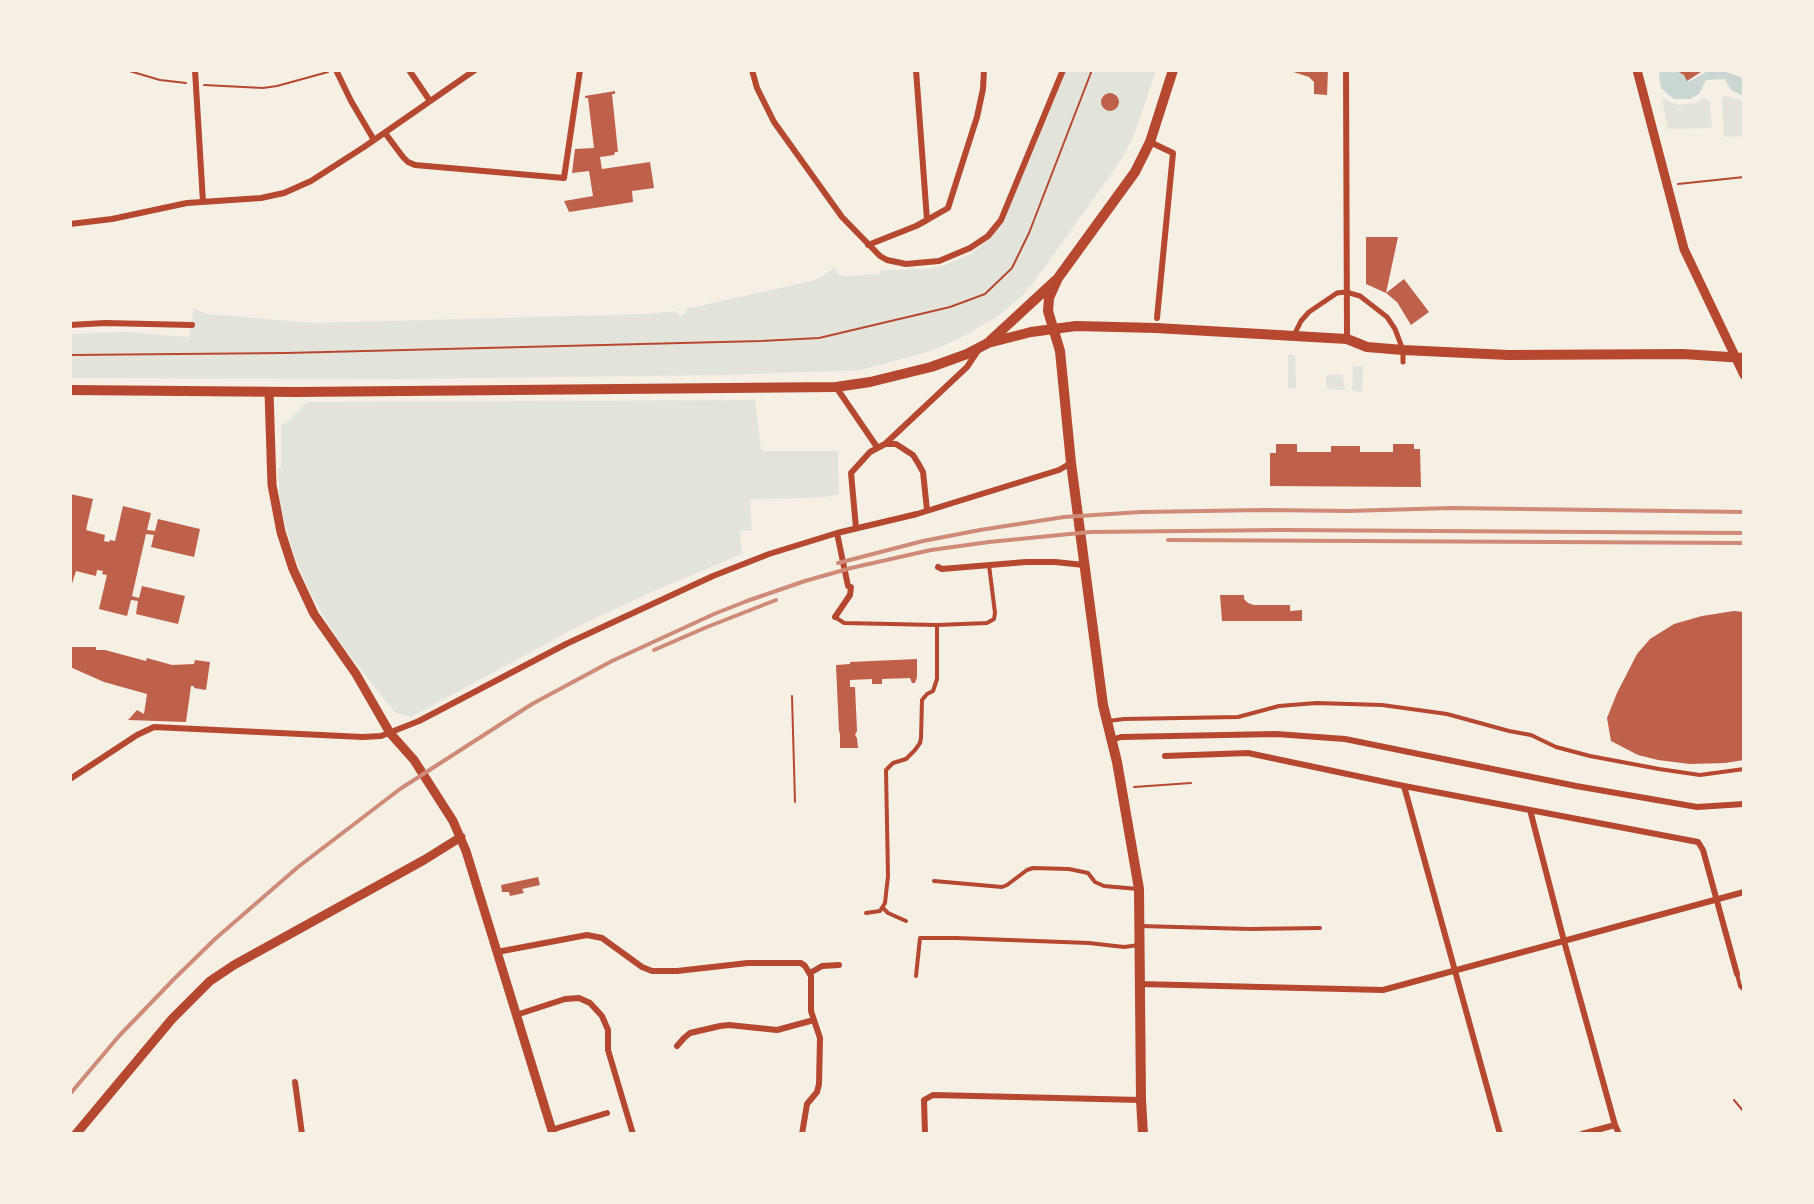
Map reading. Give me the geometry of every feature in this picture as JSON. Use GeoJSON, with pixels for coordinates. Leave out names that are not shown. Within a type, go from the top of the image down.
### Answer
{"type":"FeatureCollection","features":[{"type":"Feature","properties":{"kind":"main road"},"geometry":{"type":"LineString","coordinates":[[1143,1134],[1139,889],[1122,788],[1107,721],[1071,463],[1060,351],[1049,318],[1049,298],[1058,278],[1135,172],[1150,142],[1173,70]]}},
{"type":"Feature","properties":{"kind":"main road"},"geometry":{"type":"LineString","coordinates":[[70,390],[270,392],[836,387],[870,382],[931,367],[967,354],[984,345],[1010,324],[1058,278]]}},
{"type":"Feature","properties":{"kind":"main road"},"geometry":{"type":"LineString","coordinates":[[984,345],[1030,332],[1076,326],[1156,328],[1347,339],[1367,347],[1403,350],[1527,355],[1683,354],[1740,358]]}},
{"type":"Feature","properties":{"kind":"street"},"geometry":{"type":"LineString","coordinates":[[195,70],[203,201]]}},
{"type":"Feature","properties":{"kind":"street"},"geometry":{"type":"LineString","coordinates":[[335,70],[374,140]]}},
{"type":"Feature","properties":{"kind":"street"},"geometry":{"type":"LineString","coordinates":[[409,70],[430,101]]}},
{"type":"Feature","properties":{"kind":"street"},"geometry":{"type":"LineString","coordinates":[[70,225],[112,219],[187,203],[261,198],[284,193],[311,181],[475,70]]}},
{"type":"Feature","properties":{"kind":"street"},"geometry":{"type":"LineString","coordinates":[[385,133],[403,157],[415,165],[564,178],[580,70]]}},
{"type":"Feature","properties":{"kind":"street"},"geometry":{"type":"LineString","coordinates":[[752,70],[757,88],[774,122],[842,217],[880,256],[906,264],[939,261],[970,248],[988,236],[1001,220],[1063,70]]}},
{"type":"Feature","properties":{"kind":"street"},"geometry":{"type":"LineString","coordinates":[[916,70],[927,220]]}},
{"type":"Feature","properties":{"kind":"street"},"geometry":{"type":"LineString","coordinates":[[868,245],[916,226],[948,208],[977,117],[983,89],[984,70]]}},
{"type":"Feature","properties":{"kind":"street"},"geometry":{"type":"LineString","coordinates":[[1346,70],[1347,339]]}},
{"type":"Feature","properties":{"kind":"street"},"geometry":{"type":"LineString","coordinates":[[1636,70],[1684,249],[1740,358],[1743,375]]}},
{"type":"Feature","properties":{"kind":"street"},"geometry":{"type":"LineString","coordinates":[[1150,142],[1173,153],[1157,318]]}},
{"type":"Feature","properties":{"kind":"street"},"geometry":{"type":"LineString","coordinates":[[1293,336],[1309,312],[1336,293],[1346,292],[1360,296],[1387,317],[1395,329],[1403,350],[1403,362]]}},
{"type":"Feature","properties":{"kind":"street"},"geometry":{"type":"LineString","coordinates":[[70,325],[105,323],[192,325]]}},
{"type":"Feature","properties":{"kind":"street"},"geometry":{"type":"LineString","coordinates":[[885,444],[967,367],[984,345]]}},
{"type":"Feature","properties":{"kind":"street"},"geometry":{"type":"LineString","coordinates":[[836,387],[877,447]]}},
{"type":"Feature","properties":{"kind":"street"},"geometry":{"type":"LineString","coordinates":[[270,392],[272,485],[281,532],[292,569],[314,614],[356,674],[390,733],[414,760],[446,808],[461,837],[552,1132],[607,1113]]}},
{"type":"Feature","properties":{"kind":"street"},"geometry":{"type":"LineString","coordinates":[[856,528],[851,473],[877,447],[885,444],[896,444],[913,455],[923,472],[927,510]]}},
{"type":"Feature","properties":{"kind":"street"},"geometry":{"type":"LineString","coordinates":[[70,779],[137,735],[154,727],[363,738],[381,736],[419,721],[566,644],[713,576],[769,554],[837,533],[917,514],[1059,470],[1071,463]]}},
{"type":"Feature","properties":{"kind":"street"},"geometry":{"type":"LineString","coordinates":[[835,617],[850,595],[851,587],[848,586],[837,533]]}},
{"type":"Feature","properties":{"kind":"street"},"geometry":{"type":"LineString","coordinates":[[938,567],[942,569],[1055,562],[1084,565]]}},
{"type":"Feature","properties":{"kind":"street"},"geometry":{"type":"LineString","coordinates":[[1111,740],[1121,737],[1276,734],[1345,739],[1576,786],[1697,807],[1743,804]]}},
{"type":"Feature","properties":{"kind":"street"},"geometry":{"type":"LineString","coordinates":[[1165,756],[1248,753],[1404,786],[1698,842],[1703,850],[1737,974]]}},
{"type":"Feature","properties":{"kind":"street"},"geometry":{"type":"LineString","coordinates":[[1404,786],[1500,1134]]}},
{"type":"Feature","properties":{"kind":"street"},"geometry":{"type":"LineString","coordinates":[[1530,810],[1614,1125],[1619,1134]]}},
{"type":"Feature","properties":{"kind":"street"},"geometry":{"type":"LineString","coordinates":[[76,1134],[172,1019],[210,981],[246,958],[424,860],[461,837]]}},
{"type":"Feature","properties":{"kind":"street"},"geometry":{"type":"LineString","coordinates":[[1139,984],[1383,990],[1743,892]]}},
{"type":"Feature","properties":{"kind":"street"},"geometry":{"type":"LineString","coordinates":[[497,952],[587,935],[602,938],[642,967],[652,971],[677,971],[748,963],[801,963],[809,971],[812,982],[811,1011],[820,1038],[819,1084],[807,1104],[802,1134]]}},
{"type":"Feature","properties":{"kind":"street"},"geometry":{"type":"LineString","coordinates":[[809,971],[822,966],[839,965]]}},
{"type":"Feature","properties":{"kind":"street"},"geometry":{"type":"LineString","coordinates":[[516,1015],[565,999],[579,998],[590,1003],[602,1016],[608,1030],[608,1050],[633,1134]]}},
{"type":"Feature","properties":{"kind":"street"},"geometry":{"type":"LineString","coordinates":[[677,1046],[690,1033],[720,1026],[777,1030],[814,1020]]}},
{"type":"Feature","properties":{"kind":"street"},"geometry":{"type":"LineString","coordinates":[[295,1082],[302,1134]]}},
{"type":"Feature","properties":{"kind":"street"},"geometry":{"type":"LineString","coordinates":[[925,1134],[924,1100],[933,1095],[1141,1100]]}},
{"type":"Feature","properties":{"kind":"street"},"geometry":{"type":"LineString","coordinates":[[1582,1134],[1614,1125]]}},
{"type":"Feature","properties":{"kind":"lane"},"geometry":{"type":"LineString","coordinates":[[835,617],[844,623],[937,625],[987,623],[994,619],[995,613],[989,565]]}},
{"type":"Feature","properties":{"kind":"lane"},"geometry":{"type":"LineString","coordinates":[[866,914],[880,911],[883,908],[888,876],[886,770],[889,765],[906,759],[920,743],[922,700],[927,694],[933,692],[937,679],[937,625]]}},
{"type":"Feature","properties":{"kind":"lane"},"geometry":{"type":"LineString","coordinates":[[1107,721],[1238,717],[1279,706],[1318,703],[1382,705],[1434,711],[1531,735],[1556,747],[1590,756],[1659,769],[1700,775],[1743,770]]}},
{"type":"Feature","properties":{"kind":"lane"},"geometry":{"type":"LineString","coordinates":[[934,881],[1002,887],[1033,868],[1069,869],[1088,873],[1095,882],[1104,886],[1139,889]]}},
{"type":"Feature","properties":{"kind":"lane"},"geometry":{"type":"LineString","coordinates":[[883,908],[888,913],[906,921]]}},
{"type":"Feature","properties":{"kind":"lane"},"geometry":{"type":"LineString","coordinates":[[1139,926],[1320,928]]}},
{"type":"Feature","properties":{"kind":"lane"},"geometry":{"type":"LineString","coordinates":[[916,976],[920,938],[1089,943],[1124,947],[1140,945]]}},
{"type":"Feature","properties":{"kind":"lane"},"geometry":{"type":"LineString","coordinates":[[1737,974],[1743,990]]}},
{"type":"Feature","properties":{"kind":"path"},"geometry":{"type":"LineString","coordinates":[[126,70],[160,80],[263,88],[303,80],[335,70]]}},
{"type":"Feature","properties":{"kind":"path"},"geometry":{"type":"LineString","coordinates":[[70,355],[298,353],[784,340],[819,338],[951,307],[985,294],[1012,268],[1029,233],[1092,70]]}},
{"type":"Feature","properties":{"kind":"path"},"geometry":{"type":"LineString","coordinates":[[1676,184],[1743,177]]}},
{"type":"Feature","properties":{"kind":"path"},"geometry":{"type":"LineString","coordinates":[[792,696],[795,802]]}},
{"type":"Feature","properties":{"kind":"path"},"geometry":{"type":"LineString","coordinates":[[1122,788],[1191,783]]}},
{"type":"Feature","properties":{"kind":"path"},"geometry":{"type":"LineString","coordinates":[[1734,1100],[1743,1112]]}},
{"type":"Feature","properties":{"kind":"shaded area"},"geometry":{"type":"Polygon","coordinates":[[[1066,71],[1156,71],[1133,137],[1121,160],[1031,286],[998,316],[964,336],[931,351],[861,370],[724,375],[401,379],[71,378],[70,334],[127,332],[189,337],[194,309],[207,314],[314,323],[646,314],[676,311],[681,317],[686,309],[816,280],[835,268],[838,275],[846,276],[878,274],[882,270],[928,269],[944,265],[969,255],[983,244],[1003,222],[1066,71]]]}},
{"type":"Feature","properties":{"kind":"shaded area"},"geometry":{"type":"Polygon","coordinates":[[[1660,71],[1676,71],[1684,75],[1688,82],[1708,71],[1724,71],[1742,78],[1743,75],[1743,96],[1731,90],[1725,79],[1706,80],[1699,94],[1690,99],[1674,99],[1662,89],[1659,79],[1660,71]]]}},
{"type":"Feature","properties":{"kind":"shaded area"},"geometry":{"type":"Polygon","coordinates":[[[1726,96],[1743,101],[1743,136],[1724,137],[1722,101],[1726,96]]]}},
{"type":"Feature","properties":{"kind":"shaded area"},"geometry":{"type":"Polygon","coordinates":[[[1704,98],[1710,102],[1712,128],[1668,129],[1662,99],[1679,105],[1696,103],[1704,98]]]}},
{"type":"Feature","properties":{"kind":"shaded area"},"geometry":{"type":"Polygon","coordinates":[[[1288,355],[1295,355],[1296,388],[1288,388],[1288,355]]]}},
{"type":"Feature","properties":{"kind":"shaded area"},"geometry":{"type":"Polygon","coordinates":[[[1353,366],[1363,366],[1362,392],[1352,391],[1353,366]]]}},
{"type":"Feature","properties":{"kind":"shaded area"},"geometry":{"type":"Polygon","coordinates":[[[1342,374],[1345,390],[1327,389],[1326,375],[1342,374]]]}},
{"type":"Feature","properties":{"kind":"shaded area"},"geometry":{"type":"Polygon","coordinates":[[[755,400],[763,451],[838,451],[839,495],[750,499],[752,530],[740,531],[742,554],[649,593],[579,626],[411,717],[395,713],[341,644],[324,617],[295,558],[280,507],[278,468],[281,468],[281,424],[285,424],[307,402],[755,400]]]}},
{"type":"Feature","properties":{"kind":"building"},"geometry":{"type":"Polygon","coordinates":[[[1287,70],[1328,70],[1327,95],[1314,94],[1314,82],[1309,77],[1287,70]]]}},
{"type":"Feature","properties":{"kind":"building"},"geometry":{"type":"Polygon","coordinates":[[[1675,70],[1704,70],[1687,81],[1684,75],[1675,70]]]}},
{"type":"Feature","properties":{"kind":"building"},"geometry":{"type":"Polygon","coordinates":[[[615,91],[615,94],[612,94],[618,152],[614,155],[600,157],[602,169],[650,162],[654,188],[632,191],[633,202],[569,212],[564,201],[593,196],[589,171],[572,173],[575,149],[594,148],[588,98],[585,96],[615,91]]]}},
{"type":"Feature","properties":{"kind":"building"},"geometry":{"type":"Polygon","coordinates":[[[1110,93],[1116,96],[1119,102],[1116,108],[1110,111],[1104,108],[1101,102],[1104,96],[1110,93]]]}},
{"type":"Feature","properties":{"kind":"building"},"geometry":{"type":"Polygon","coordinates":[[[1366,237],[1398,237],[1386,293],[1366,284],[1366,237]]]}},
{"type":"Feature","properties":{"kind":"building"},"geometry":{"type":"Polygon","coordinates":[[[1404,279],[1429,312],[1411,325],[1397,302],[1386,293],[1404,279]]]}},
{"type":"Feature","properties":{"kind":"building"},"geometry":{"type":"Polygon","coordinates":[[[1276,444],[1297,444],[1297,452],[1331,452],[1331,446],[1360,446],[1360,452],[1393,452],[1393,444],[1414,444],[1414,449],[1420,449],[1421,487],[1270,486],[1270,453],[1276,453],[1276,444]]]}},
{"type":"Feature","properties":{"kind":"building"},"geometry":{"type":"Polygon","coordinates":[[[70,494],[93,499],[86,530],[105,535],[104,541],[115,541],[123,506],[151,513],[147,530],[155,531],[158,519],[200,529],[194,557],[151,547],[154,535],[146,534],[132,596],[139,598],[142,586],[185,596],[178,624],[136,614],[138,601],[131,600],[127,616],[99,609],[107,575],[102,574],[103,571],[97,570],[96,576],[76,571],[70,590],[70,494]]]}},
{"type":"Feature","properties":{"kind":"building"},"geometry":{"type":"Polygon","coordinates":[[[1220,595],[1244,595],[1248,603],[1254,605],[1290,605],[1290,611],[1302,610],[1302,621],[1222,621],[1220,595]]]}},
{"type":"Feature","properties":{"kind":"building"},"geometry":{"type":"Polygon","coordinates":[[[1734,611],[1744,612],[1744,760],[1690,764],[1658,760],[1638,755],[1611,741],[1607,718],[1637,654],[1650,639],[1674,624],[1702,616],[1734,611]]]}},
{"type":"Feature","properties":{"kind":"building"},"geometry":{"type":"Polygon","coordinates":[[[70,647],[96,647],[96,650],[105,650],[146,661],[147,658],[172,665],[194,664],[195,660],[210,662],[206,690],[191,686],[186,722],[128,720],[137,710],[144,714],[147,694],[104,682],[70,667],[70,647]]]}},
{"type":"Feature","properties":{"kind":"building"},"geometry":{"type":"Polygon","coordinates":[[[917,659],[915,683],[912,683],[910,678],[882,679],[882,684],[872,684],[872,679],[850,680],[850,687],[855,687],[857,731],[855,735],[858,748],[840,748],[836,665],[850,664],[850,662],[917,659]]]}},
{"type":"Feature","properties":{"kind":"building"},"geometry":{"type":"Polygon","coordinates":[[[538,877],[540,885],[522,889],[524,893],[510,896],[509,892],[502,892],[501,885],[538,877]]]}},
{"type":"Feature","properties":{"kind":"railway"},"geometry":{"type":"LineString","coordinates":[[838,563],[923,541],[980,530],[1064,517],[1141,512],[1451,508],[1744,512]]}},
{"type":"Feature","properties":{"kind":"railway"},"geometry":{"type":"LineString","coordinates":[[70,1094],[119,1036],[215,939],[298,867],[400,789],[532,704],[612,661],[714,614],[805,581],[931,550],[1090,532],[1281,530],[1744,533]]}},
{"type":"Feature","properties":{"kind":"railway"},"geometry":{"type":"LineString","coordinates":[[1168,540],[1744,543]]}},
{"type":"Feature","properties":{"kind":"railway"},"geometry":{"type":"LineString","coordinates":[[654,650],[776,600]]}}]}
